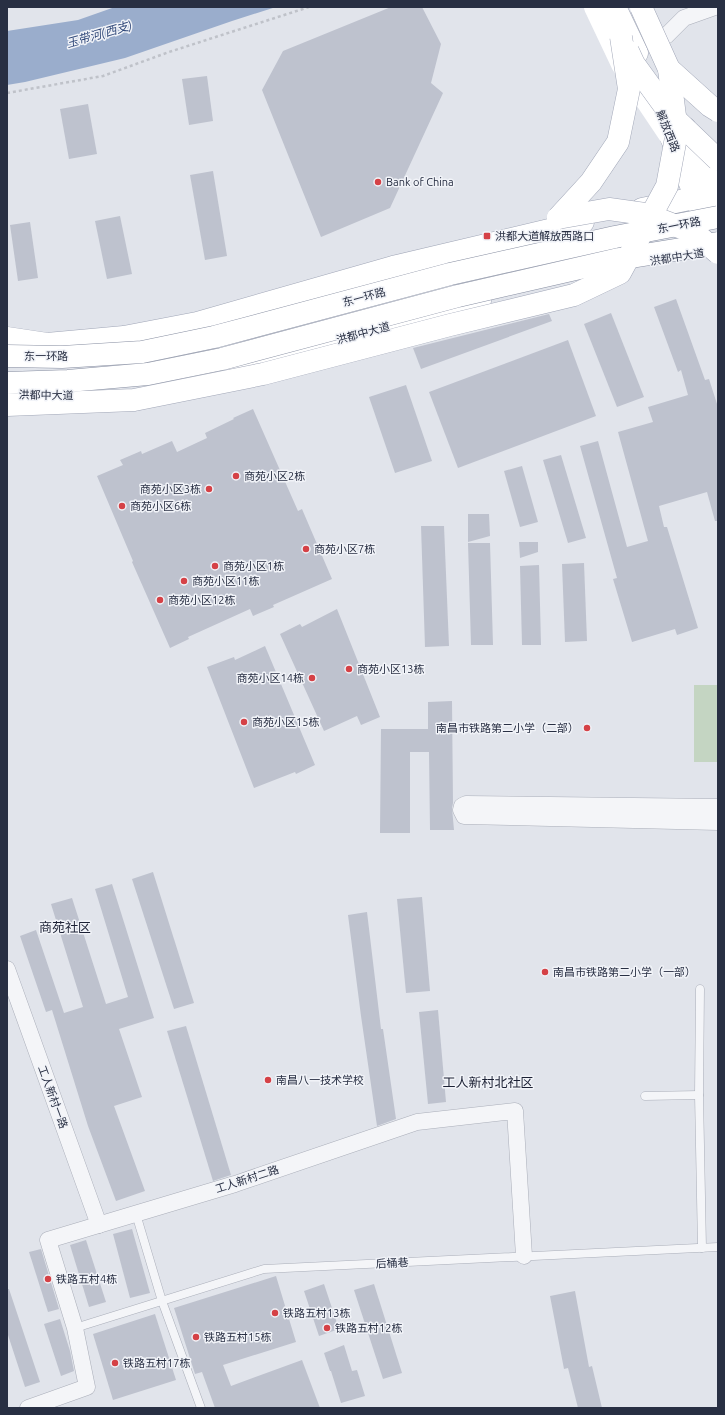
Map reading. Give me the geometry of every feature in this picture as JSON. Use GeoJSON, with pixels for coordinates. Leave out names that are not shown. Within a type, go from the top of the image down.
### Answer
{"type":"FeatureCollection","features":[{"type":"Feature","properties":{"kind":"main road"},"geometry":{"type":"LineString","coordinates":[[595,7],[622,64],[680,138]]}},
{"type":"Feature","properties":{"kind":"main road"},"geometry":{"type":"LineString","coordinates":[[608,7],[634,64],[671,115],[718,160]]}},
{"type":"Feature","properties":{"kind":"main road","name":"解放西路"},"geometry":{"type":"LineString","coordinates":[[615,7],[680,138],[712,196],[718,251]]}},
{"type":"Feature","properties":{"kind":"main road","name":"解放西路"},"geometry":{"type":"LineString","coordinates":[[631,7],[680,138]]}},
{"type":"Feature","properties":{"kind":"main road"},"geometry":{"type":"LineString","coordinates":[[7,405],[134,400],[264,374],[450,325],[574,295],[620,273],[667,186],[677,132],[669,69],[641,7]]}},
{"type":"Feature","properties":{"kind":"main road"},"geometry":{"type":"LineString","coordinates":[[653,7],[666,36],[681,93],[680,138]]}},
{"type":"Feature","properties":{"kind":"main road"},"geometry":{"type":"LineString","coordinates":[[558,218],[591,182],[618,142],[629,90],[621,37]]}},
{"type":"Feature","properties":{"kind":"main road"},"geometry":{"type":"LineString","coordinates":[[669,69],[710,106],[718,111]]}},
{"type":"Feature","properties":{"kind":"main road"},"geometry":{"type":"LineString","coordinates":[[7,337],[47,344],[124,337],[197,323],[393,267],[570,224],[712,196]]}},
{"type":"Feature","properties":{"kind":"main road"},"geometry":{"type":"LineString","coordinates":[[7,337],[79,336],[184,319],[558,218],[609,209],[645,214],[695,233],[718,251]]}},
{"type":"Feature","properties":{"kind":"main road","name":"东一环路"},"geometry":{"type":"LineString","coordinates":[[7,356],[62,357],[142,352],[214,337],[450,274],[615,237],[718,217]]}},
{"type":"Feature","properties":{"kind":"main road","name":"东一环路"},"geometry":{"type":"LineString","coordinates":[[7,383],[68,382],[148,374],[222,359],[458,296],[619,259],[718,251]]}},
{"type":"Feature","properties":{"kind":"main road","name":"洪都中大道"},"geometry":{"type":"LineString","coordinates":[[7,394],[89,396],[132,391],[293,353],[540,285],[624,266],[718,251]]}},
{"type":"Feature","properties":{"kind":"street"},"geometry":{"type":"LineString","coordinates":[[666,36],[684,18],[715,7]]}},
{"type":"Feature","properties":{"kind":"street"},"geometry":{"type":"LineString","coordinates":[[718,807],[466,804],[462,806],[461,810],[464,816],[718,822]]}},
{"type":"Feature","properties":{"kind":"street","name":"工人新村一路"},"geometry":{"type":"LineString","coordinates":[[7,969],[99,1225]]}},
{"type":"Feature","properties":{"kind":"street","name":"工人新村二路"},"geometry":{"type":"LineString","coordinates":[[28,1408],[87,1387],[75,1328],[48,1240],[235,1184],[417,1122],[515,1111],[524,1256]]}},
{"type":"Feature","properties":{"kind":"lane"},"geometry":{"type":"LineString","coordinates":[[700,989],[699,1095],[702,1248]]}},
{"type":"Feature","properties":{"kind":"lane"},"geometry":{"type":"LineString","coordinates":[[646,1096],[699,1095]]}},
{"type":"Feature","properties":{"kind":"lane"},"geometry":{"type":"LineString","coordinates":[[136,1214],[162,1301],[201,1408]]}},
{"type":"Feature","properties":{"kind":"lane","name":"后桶巷"},"geometry":{"type":"LineString","coordinates":[[75,1328],[264,1269],[718,1247]]}},
{"type":"Feature","properties":{"kind":"path"},"geometry":{"type":"LineString","coordinates":[[7,93],[103,76],[169,52],[309,7]]}},
{"type":"Feature","properties":{"kind":"green space"},"geometry":{"type":"Polygon","coordinates":[[[694,685],[718,685],[718,762],[694,762],[694,685]]]}},
{"type":"Feature","properties":{"kind":"water","name":"玉带河(西支)"},"geometry":{"type":"Polygon","coordinates":[[[115,7],[276,7],[125,58],[7,85],[7,31],[78,20],[115,7]]]}},
{"type":"Feature","properties":{"kind":"building"},"geometry":{"type":"Polygon","coordinates":[[[391,7],[422,7],[441,44],[431,83],[443,93],[390,208],[321,237],[262,90],[283,51],[391,7]]]}},
{"type":"Feature","properties":{"kind":"building"},"geometry":{"type":"Polygon","coordinates":[[[207,76],[213,121],[189,125],[182,79],[207,76]]]}},
{"type":"Feature","properties":{"kind":"building"},"geometry":{"type":"Polygon","coordinates":[[[88,104],[97,154],[69,159],[60,109],[88,104]]]}},
{"type":"Feature","properties":{"kind":"building"},"geometry":{"type":"Polygon","coordinates":[[[213,171],[227,256],[205,260],[190,175],[213,171]]]}},
{"type":"Feature","properties":{"kind":"building"},"geometry":{"type":"Polygon","coordinates":[[[120,216],[132,274],[107,279],[95,221],[120,216]]]}},
{"type":"Feature","properties":{"kind":"building"},"geometry":{"type":"Polygon","coordinates":[[[30,222],[38,278],[18,281],[10,225],[30,222]]]}},
{"type":"Feature","properties":{"kind":"building"},"geometry":{"type":"Polygon","coordinates":[[[676,299],[705,380],[709,379],[718,407],[718,521],[715,521],[707,492],[659,506],[664,527],[667,527],[698,628],[677,635],[675,629],[632,642],[613,579],[617,578],[580,446],[598,441],[627,547],[648,541],[618,432],[653,422],[648,407],[688,395],[681,370],[678,372],[654,307],[676,299]]]}},
{"type":"Feature","properties":{"kind":"building"},"geometry":{"type":"Polygon","coordinates":[[[611,313],[644,397],[617,407],[584,324],[611,313]]]}},
{"type":"Feature","properties":{"kind":"building"},"geometry":{"type":"Polygon","coordinates":[[[549,314],[552,321],[421,369],[413,348],[549,314]]]}},
{"type":"Feature","properties":{"kind":"building"},"geometry":{"type":"Polygon","coordinates":[[[568,340],[596,416],[458,468],[429,392],[568,340]]]}},
{"type":"Feature","properties":{"kind":"building"},"geometry":{"type":"Polygon","coordinates":[[[406,385],[432,461],[395,473],[369,397],[406,385]]]}},
{"type":"Feature","properties":{"kind":"building"},"geometry":{"type":"Polygon","coordinates":[[[253,409],[298,511],[302,509],[332,579],[273,605],[274,607],[253,616],[250,609],[188,637],[189,639],[170,648],[132,562],[133,561],[97,476],[123,465],[120,460],[141,451],[142,454],[172,441],[177,452],[207,438],[205,433],[253,409]]]}},
{"type":"Feature","properties":{"kind":"building"},"geometry":{"type":"Polygon","coordinates":[[[561,455],[586,538],[568,543],[543,460],[561,455]]]}},
{"type":"Feature","properties":{"kind":"building"},"geometry":{"type":"Polygon","coordinates":[[[522,466],[538,522],[520,527],[504,471],[522,466]]]}},
{"type":"Feature","properties":{"kind":"building"},"geometry":{"type":"Polygon","coordinates":[[[468,514],[489,514],[490,536],[468,542],[468,514]]]}},
{"type":"Feature","properties":{"kind":"building"},"geometry":{"type":"Polygon","coordinates":[[[421,526],[444,526],[449,646],[425,647],[421,526]]]}},
{"type":"Feature","properties":{"kind":"building"},"geometry":{"type":"Polygon","coordinates":[[[519,542],[538,542],[538,552],[520,558],[519,542]]]}},
{"type":"Feature","properties":{"kind":"building"},"geometry":{"type":"Polygon","coordinates":[[[468,543],[490,543],[493,645],[471,645],[468,543]]]}},
{"type":"Feature","properties":{"kind":"building"},"geometry":{"type":"Polygon","coordinates":[[[584,563],[587,641],[565,642],[562,564],[584,563]]]}},
{"type":"Feature","properties":{"kind":"building"},"geometry":{"type":"Polygon","coordinates":[[[539,565],[541,645],[522,645],[520,566],[539,565]]]}},
{"type":"Feature","properties":{"kind":"building"},"geometry":{"type":"Polygon","coordinates":[[[337,609],[380,717],[361,725],[357,716],[324,731],[280,634],[300,624],[302,627],[337,609]]]}},
{"type":"Feature","properties":{"kind":"building"},"geometry":{"type":"Polygon","coordinates":[[[265,646],[315,765],[296,774],[295,772],[254,788],[207,667],[234,657],[235,660],[265,646]]]}},
{"type":"Feature","properties":{"kind":"building"},"geometry":{"type":"Polygon","coordinates":[[[452,701],[452,808],[454,830],[430,830],[429,752],[410,752],[410,833],[380,833],[381,729],[428,729],[428,702],[452,701]]]}},
{"type":"Feature","properties":{"kind":"building"},"geometry":{"type":"Polygon","coordinates":[[[153,872],[194,1003],[174,1009],[132,879],[153,872]]]}},
{"type":"Feature","properties":{"kind":"building"},"geometry":{"type":"Polygon","coordinates":[[[112,884],[154,1018],[119,1029],[142,1097],[114,1106],[145,1191],[116,1201],[88,1126],[52,1010],[46,1012],[20,936],[36,930],[64,1013],[83,1007],[51,904],[72,898],[106,1004],[128,997],[95,889],[112,884]]]}},
{"type":"Feature","properties":{"kind":"building"},"geometry":{"type":"Polygon","coordinates":[[[422,897],[430,991],[406,993],[397,899],[422,897]]]}},
{"type":"Feature","properties":{"kind":"building"},"geometry":{"type":"Polygon","coordinates":[[[367,912],[381,1029],[383,1029],[396,1119],[377,1126],[348,915],[367,912]]]}},
{"type":"Feature","properties":{"kind":"building"},"geometry":{"type":"Polygon","coordinates":[[[438,1010],[446,1102],[428,1104],[419,1012],[438,1010]]]}},
{"type":"Feature","properties":{"kind":"building"},"geometry":{"type":"Polygon","coordinates":[[[186,1026],[231,1175],[213,1181],[167,1031],[186,1026]]]}},
{"type":"Feature","properties":{"kind":"building"},"geometry":{"type":"Polygon","coordinates":[[[132,1229],[150,1293],[130,1298],[113,1234],[132,1229]]]}},
{"type":"Feature","properties":{"kind":"building"},"geometry":{"type":"Polygon","coordinates":[[[86,1240],[106,1302],[89,1307],[70,1245],[86,1240]]]}},
{"type":"Feature","properties":{"kind":"building"},"geometry":{"type":"Polygon","coordinates":[[[41,1249],[59,1309],[48,1312],[29,1252],[41,1249]]]}},
{"type":"Feature","properties":{"kind":"building"},"geometry":{"type":"Polygon","coordinates":[[[276,1276],[296,1342],[223,1365],[231,1386],[302,1360],[320,1408],[215,1408],[202,1372],[195,1374],[174,1308],[276,1276]]]}},
{"type":"Feature","properties":{"kind":"building"},"geometry":{"type":"Polygon","coordinates":[[[324,1284],[339,1329],[319,1336],[304,1291],[324,1284]]]}},
{"type":"Feature","properties":{"kind":"building"},"geometry":{"type":"Polygon","coordinates":[[[374,1284],[402,1373],[383,1379],[354,1290],[374,1284]]]}},
{"type":"Feature","properties":{"kind":"building"},"geometry":{"type":"Polygon","coordinates":[[[7,1289],[9,1289],[40,1382],[25,1387],[7,1332],[7,1289]]]}},
{"type":"Feature","properties":{"kind":"building"},"geometry":{"type":"Polygon","coordinates":[[[575,1291],[589,1367],[592,1366],[602,1408],[578,1408],[568,1368],[564,1369],[550,1296],[575,1291]]]}},
{"type":"Feature","properties":{"kind":"building"},"geometry":{"type":"Polygon","coordinates":[[[155,1314],[176,1380],[113,1400],[93,1334],[155,1314]]]}},
{"type":"Feature","properties":{"kind":"building"},"geometry":{"type":"Polygon","coordinates":[[[60,1319],[70,1351],[74,1371],[61,1376],[44,1324],[60,1319]]]}},
{"type":"Feature","properties":{"kind":"building"},"geometry":{"type":"Polygon","coordinates":[[[344,1345],[352,1371],[357,1370],[365,1396],[341,1403],[324,1353],[344,1345]]]}},
{"type":"Feature","properties":{"kind":"place","name":"Bank of China"},"geometry":{"type":"Point","coordinates":[378,182]}},
{"type":"Feature","properties":{"kind":"place","name":"洪都大道解放西路口"},"geometry":{"type":"Point","coordinates":[487,236]}},
{"type":"Feature","properties":{"kind":"place","name":"商苑小区2栋"},"geometry":{"type":"Point","coordinates":[236,476]}},
{"type":"Feature","properties":{"kind":"place","name":"商苑小区3栋"},"geometry":{"type":"Point","coordinates":[209,489]}},
{"type":"Feature","properties":{"kind":"place","name":"商苑小区6栋"},"geometry":{"type":"Point","coordinates":[122,506]}},
{"type":"Feature","properties":{"kind":"place","name":"商苑小区7栋"},"geometry":{"type":"Point","coordinates":[306,549]}},
{"type":"Feature","properties":{"kind":"place","name":"商苑小区1栋"},"geometry":{"type":"Point","coordinates":[215,566]}},
{"type":"Feature","properties":{"kind":"place","name":"商苑小区11栋"},"geometry":{"type":"Point","coordinates":[184,581]}},
{"type":"Feature","properties":{"kind":"place","name":"商苑小区12栋"},"geometry":{"type":"Point","coordinates":[160,600]}},
{"type":"Feature","properties":{"kind":"place","name":"商苑小区13栋"},"geometry":{"type":"Point","coordinates":[349,669]}},
{"type":"Feature","properties":{"kind":"place","name":"商苑小区14栋"},"geometry":{"type":"Point","coordinates":[312,678]}},
{"type":"Feature","properties":{"kind":"place","name":"商苑小区15栋"},"geometry":{"type":"Point","coordinates":[244,722]}},
{"type":"Feature","properties":{"kind":"place","name":"南昌市铁路第二小学（二部）"},"geometry":{"type":"Point","coordinates":[587,728]}},
{"type":"Feature","properties":{"kind":"place","name":"南昌市铁路第二小学（一部）"},"geometry":{"type":"Point","coordinates":[545,972]}},
{"type":"Feature","properties":{"kind":"place","name":"南昌八一技术学校"},"geometry":{"type":"Point","coordinates":[268,1080]}},
{"type":"Feature","properties":{"kind":"place","name":"铁路五村4栋"},"geometry":{"type":"Point","coordinates":[48,1279]}},
{"type":"Feature","properties":{"kind":"place","name":"铁路五村13栋"},"geometry":{"type":"Point","coordinates":[275,1313]}},
{"type":"Feature","properties":{"kind":"place","name":"铁路五村12栋"},"geometry":{"type":"Point","coordinates":[327,1328]}},
{"type":"Feature","properties":{"kind":"place","name":"铁路五村15栋"},"geometry":{"type":"Point","coordinates":[196,1337]}},
{"type":"Feature","properties":{"kind":"place","name":"铁路五村17栋"},"geometry":{"type":"Point","coordinates":[115,1363]}},
{"type":"Feature","properties":{"kind":"district","name":"商苑社区"},"geometry":{"type":"Point","coordinates":[65,927]}},
{"type":"Feature","properties":{"kind":"district","name":"工人新村北社区"},"geometry":{"type":"Point","coordinates":[488,1082]}}]}
